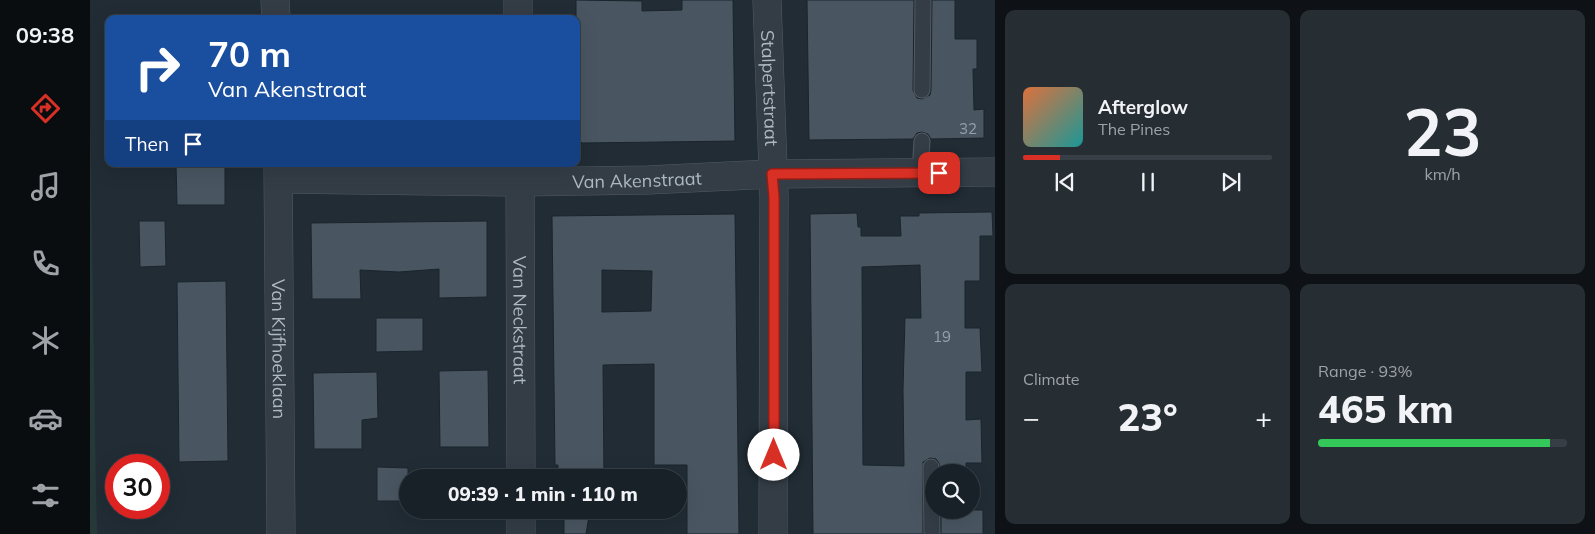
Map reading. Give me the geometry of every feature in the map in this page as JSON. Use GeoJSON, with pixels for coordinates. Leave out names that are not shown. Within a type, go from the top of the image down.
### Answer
{"type":"FeatureCollection","features":[{"type":"Feature","properties":{"kind":"street"},"geometry":{"type":"LineString","coordinates":[[275,0],[276,15]]}},
{"type":"Feature","properties":{"kind":"street"},"geometry":{"type":"LineString","coordinates":[[518,0],[518,15]]}},
{"type":"Feature","properties":{"kind":"street","name":"Stalpertstraat"},"geometry":{"type":"LineString","coordinates":[[767,0],[774,197],[773,534]]}},
{"type":"Feature","properties":{"kind":"street","name":"Van Akenstraat"},"geometry":{"type":"LineString","coordinates":[[278,171],[772,174],[995,172]]}},
{"type":"Feature","properties":{"kind":"street","name":"Van Kijfhoeklaan"},"geometry":{"type":"LineString","coordinates":[[278,171],[281,534]]}},
{"type":"Feature","properties":{"kind":"street","name":"Van Neckstraat"},"geometry":{"type":"LineString","coordinates":[[520,173],[520,469]]}},
{"type":"Feature","properties":{"kind":"street"},"geometry":{"type":"LineString","coordinates":[[520,519],[521,534]]}},
{"type":"Feature","properties":{"kind":"lane"},"geometry":{"type":"LineString","coordinates":[[922,90],[923,0]]}},
{"type":"Feature","properties":{"kind":"lane"},"geometry":{"type":"LineString","coordinates":[[920,173],[922,140]]}},
{"type":"Feature","properties":{"kind":"lane"},"geometry":{"type":"LineString","coordinates":[[932,519],[932,534]]}},
{"type":"Feature","properties":{"kind":"green space"},"geometry":{"type":"Polygon","coordinates":[[[90,116],[96,493],[97,534],[90,534],[90,116]]]}},
{"type":"Feature","properties":{"kind":"building"},"geometry":{"type":"Polygon","coordinates":[[[576,0],[642,1],[642,11],[682,10],[682,0],[733,0],[735,141],[580,142],[580,15],[576,15],[576,0]]]}},
{"type":"Feature","properties":{"kind":"building"},"geometry":{"type":"Polygon","coordinates":[[[807,0],[914,0],[913,90],[917,98],[922,99],[930,95],[931,90],[932,0],[955,0],[955,39],[977,39],[977,69],[973,69],[974,110],[984,109],[984,138],[931,139],[928,134],[922,132],[917,133],[913,139],[809,140],[807,0]]]}},
{"type":"Feature","properties":{"kind":"building"},"geometry":{"type":"Polygon","coordinates":[[[176,167],[225,167],[225,205],[177,205],[176,167]]]}},
{"type":"Feature","properties":{"kind":"building"},"geometry":{"type":"Polygon","coordinates":[[[992,212],[993,236],[980,236],[980,281],[965,281],[965,328],[980,328],[982,372],[966,372],[966,420],[981,419],[982,463],[939,464],[936,459],[930,458],[923,462],[923,534],[813,534],[810,214],[857,213],[858,227],[861,227],[861,236],[901,236],[900,216],[919,216],[919,213],[992,212]],[[920,265],[862,267],[863,465],[904,466],[903,389],[905,318],[921,318],[920,265]]]}},
{"type":"Feature","properties":{"kind":"building"},"geometry":{"type":"Polygon","coordinates":[[[735,214],[739,534],[687,534],[687,465],[654,465],[654,364],[603,365],[604,469],[558,469],[558,465],[555,465],[552,216],[735,214]],[[602,270],[602,312],[651,311],[652,271],[602,270]]]}},
{"type":"Feature","properties":{"kind":"building"},"geometry":{"type":"Polygon","coordinates":[[[139,221],[165,221],[166,266],[140,267],[139,221]]]}},
{"type":"Feature","properties":{"kind":"building"},"geometry":{"type":"Polygon","coordinates":[[[487,221],[487,297],[439,298],[439,269],[399,272],[360,270],[361,299],[312,299],[311,223],[487,221]]]}},
{"type":"Feature","properties":{"kind":"building"},"geometry":{"type":"Polygon","coordinates":[[[226,281],[228,461],[179,462],[177,282],[226,281]]]}},
{"type":"Feature","properties":{"kind":"building"},"geometry":{"type":"Polygon","coordinates":[[[376,318],[423,318],[423,351],[376,352],[376,318]]]}},
{"type":"Feature","properties":{"kind":"building"},"geometry":{"type":"Polygon","coordinates":[[[488,370],[489,447],[440,447],[439,371],[488,370]]]}},
{"type":"Feature","properties":{"kind":"building"},"geometry":{"type":"Polygon","coordinates":[[[377,372],[378,418],[362,420],[362,449],[314,449],[313,373],[377,372]]]}},
{"type":"Feature","properties":{"kind":"building"},"geometry":{"type":"Polygon","coordinates":[[[377,467],[408,468],[399,469],[399,501],[377,501],[377,467]]]}},
{"type":"Feature","properties":{"kind":"building"},"geometry":{"type":"Polygon","coordinates":[[[980,510],[983,510],[983,534],[941,534],[941,519],[980,519],[980,510]]]}},
{"type":"Feature","properties":{"kind":"building"},"geometry":{"type":"Polygon","coordinates":[[[564,519],[588,519],[586,534],[564,534],[564,519]]]}},
{"type":"Feature","properties":{"kind":"route"},"geometry":{"type":"LineString","coordinates":[[774,455],[774,197],[772,174],[939,173]]}}]}
